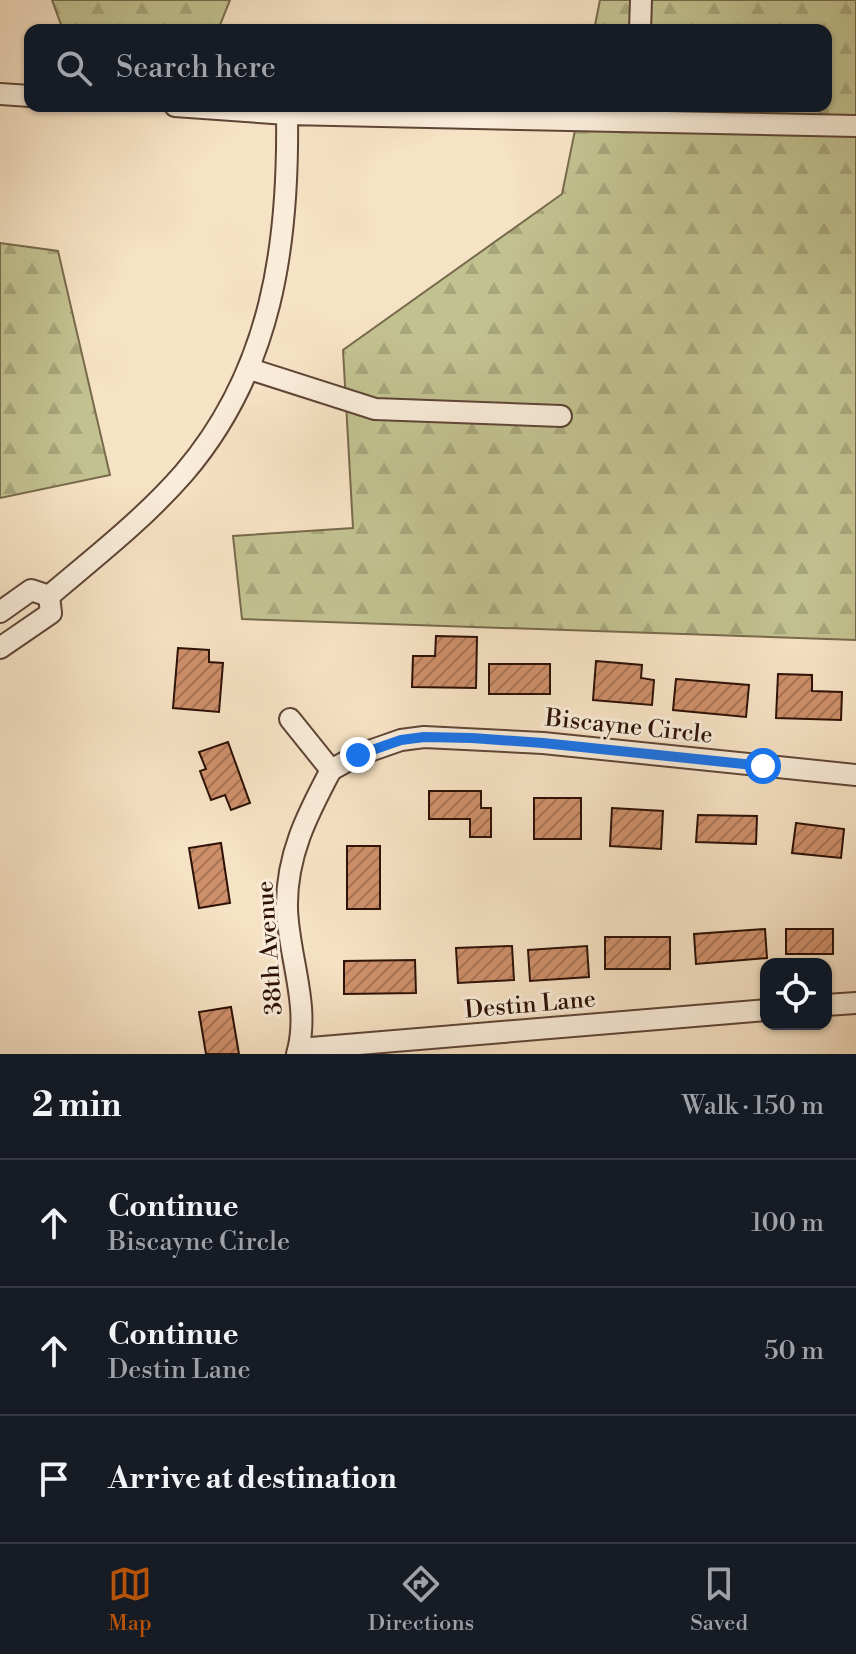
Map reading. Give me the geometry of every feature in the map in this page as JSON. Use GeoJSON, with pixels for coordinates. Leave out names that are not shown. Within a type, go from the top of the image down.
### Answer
{"type":"FeatureCollection","features":[{"type":"Feature","properties":{"kind":"street"},"geometry":{"type":"LineString","coordinates":[[640,24],[641,0]]}},
{"type":"Feature","properties":{"kind":"street"},"geometry":{"type":"LineString","coordinates":[[0,94],[24,96]]}},
{"type":"Feature","properties":{"kind":"street"},"geometry":{"type":"LineString","coordinates":[[259,112],[638,114],[856,126]]}},
{"type":"Feature","properties":{"kind":"street"},"geometry":{"type":"LineString","coordinates":[[49,596],[139,520],[184,473],[217,429],[250,369],[273,291],[284,231],[287,114]]}},
{"type":"Feature","properties":{"kind":"street"},"geometry":{"type":"LineString","coordinates":[[250,369],[375,409],[561,416]]}},
{"type":"Feature","properties":{"kind":"street"},"geometry":{"type":"LineString","coordinates":[[0,612],[31,590],[49,596]]}},
{"type":"Feature","properties":{"kind":"street"},"geometry":{"type":"LineString","coordinates":[[0,648],[51,613],[49,596]]}},
{"type":"Feature","properties":{"kind":"street"},"geometry":{"type":"LineString","coordinates":[[290,719],[331,770]]}},
{"type":"Feature","properties":{"kind":"street","name":"Biscayne Circle"},"geometry":{"type":"LineString","coordinates":[[331,770],[358,755],[401,740],[424,737],[490,739],[856,775]]}},
{"type":"Feature","properties":{"kind":"street","name":"38th Avenue"},"geometry":{"type":"LineString","coordinates":[[298,1052],[301,1003],[287,908],[291,861],[306,817],[331,770]]}},
{"type":"Feature","properties":{"kind":"street"},"geometry":{"type":"LineString","coordinates":[[832,1005],[856,1003]]}},
{"type":"Feature","properties":{"kind":"street","name":"Destin Lane"},"geometry":{"type":"LineString","coordinates":[[298,1052],[760,1011]]}},
{"type":"Feature","properties":{"kind":"green space"},"geometry":{"type":"Polygon","coordinates":[[[52,0],[230,0],[220,24],[61,24],[52,0]]]}},
{"type":"Feature","properties":{"kind":"green space"},"geometry":{"type":"Polygon","coordinates":[[[600,0],[856,0],[856,640],[242,619],[233,536],[353,528],[343,350],[562,194],[579,112],[832,112],[832,24],[595,24],[600,0]]]}},
{"type":"Feature","properties":{"kind":"green space"},"geometry":{"type":"Polygon","coordinates":[[[0,243],[58,251],[110,475],[0,498],[0,243]]]}},
{"type":"Feature","properties":{"kind":"building"},"geometry":{"type":"Polygon","coordinates":[[[436,636],[477,637],[476,688],[412,687],[413,656],[435,656],[436,636]]]}},
{"type":"Feature","properties":{"kind":"building"},"geometry":{"type":"Polygon","coordinates":[[[178,648],[209,650],[209,662],[223,663],[219,712],[173,708],[178,648]]]}},
{"type":"Feature","properties":{"kind":"building"},"geometry":{"type":"Polygon","coordinates":[[[596,661],[642,665],[641,678],[654,680],[652,705],[593,700],[596,661]]]}},
{"type":"Feature","properties":{"kind":"building"},"geometry":{"type":"Polygon","coordinates":[[[489,664],[550,664],[550,694],[489,694],[489,664]]]}},
{"type":"Feature","properties":{"kind":"building"},"geometry":{"type":"Polygon","coordinates":[[[778,674],[812,675],[812,691],[842,692],[841,720],[776,718],[778,674]]]}},
{"type":"Feature","properties":{"kind":"building"},"geometry":{"type":"Polygon","coordinates":[[[676,679],[749,685],[746,717],[673,710],[676,679]]]}},
{"type":"Feature","properties":{"kind":"building"},"geometry":{"type":"Polygon","coordinates":[[[228,742],[250,803],[231,810],[225,795],[211,800],[200,771],[206,769],[199,752],[228,742]]]}},
{"type":"Feature","properties":{"kind":"building"},"geometry":{"type":"Polygon","coordinates":[[[429,791],[481,791],[481,808],[491,808],[491,837],[470,837],[470,819],[429,819],[429,791]]]}},
{"type":"Feature","properties":{"kind":"building"},"geometry":{"type":"Polygon","coordinates":[[[534,798],[581,798],[581,839],[534,839],[534,798]]]}},
{"type":"Feature","properties":{"kind":"building"},"geometry":{"type":"Polygon","coordinates":[[[612,808],[663,811],[661,849],[610,846],[612,808]]]}},
{"type":"Feature","properties":{"kind":"building"},"geometry":{"type":"Polygon","coordinates":[[[698,815],[757,816],[756,844],[696,842],[698,815]]]}},
{"type":"Feature","properties":{"kind":"building"},"geometry":{"type":"Polygon","coordinates":[[[796,823],[844,829],[841,858],[792,853],[796,823]]]}},
{"type":"Feature","properties":{"kind":"building"},"geometry":{"type":"Polygon","coordinates":[[[221,843],[230,903],[199,908],[189,848],[221,843]]]}},
{"type":"Feature","properties":{"kind":"building"},"geometry":{"type":"Polygon","coordinates":[[[347,846],[380,846],[380,909],[347,909],[347,846]]]}},
{"type":"Feature","properties":{"kind":"building"},"geometry":{"type":"Polygon","coordinates":[[[765,929],[767,958],[696,964],[694,934],[765,929]]]}},
{"type":"Feature","properties":{"kind":"building"},"geometry":{"type":"Polygon","coordinates":[[[786,929],[833,929],[833,954],[786,954],[786,929]]]}},
{"type":"Feature","properties":{"kind":"building"},"geometry":{"type":"Polygon","coordinates":[[[605,937],[670,937],[670,969],[605,969],[605,937]]]}},
{"type":"Feature","properties":{"kind":"building"},"geometry":{"type":"Polygon","coordinates":[[[512,946],[514,980],[458,983],[456,948],[512,946]]]}},
{"type":"Feature","properties":{"kind":"building"},"geometry":{"type":"Polygon","coordinates":[[[587,946],[589,977],[530,981],[528,950],[587,946]]]}},
{"type":"Feature","properties":{"kind":"building"},"geometry":{"type":"Polygon","coordinates":[[[415,960],[416,993],[344,994],[344,961],[415,960]]]}},
{"type":"Feature","properties":{"kind":"building"},"geometry":{"type":"Polygon","coordinates":[[[231,1007],[239,1054],[206,1054],[199,1012],[231,1007]]]}},
{"type":"Feature","properties":{"kind":"route"},"geometry":{"type":"LineString","coordinates":[[358,755],[401,740],[472,738],[763,766]]}}]}
